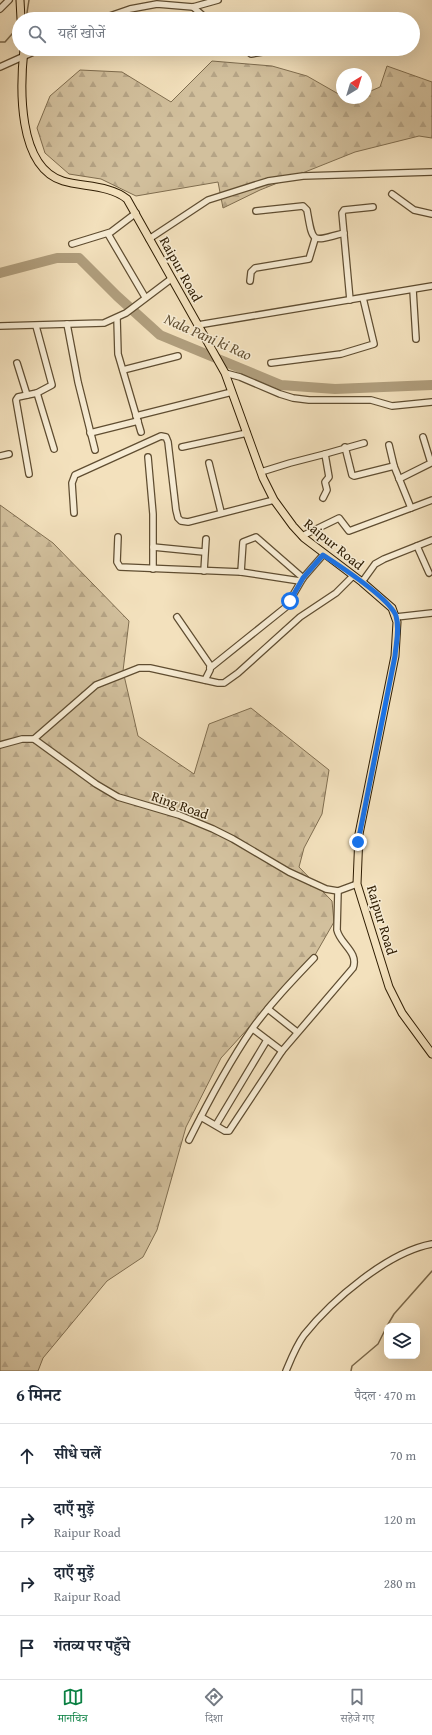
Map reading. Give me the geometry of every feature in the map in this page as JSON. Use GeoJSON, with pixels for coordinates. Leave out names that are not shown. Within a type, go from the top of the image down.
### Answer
{"type":"FeatureCollection","features":[{"type":"Feature","properties":{"kind":"main road","name":"Raipur Road"},"geometry":{"type":"LineString","coordinates":[[23,58],[21,94],[24,122],[33,153],[40,165],[54,177],[63,181],[118,193],[127,199],[223,371],[261,472],[274,500],[302,536],[323,555],[362,582],[386,603],[396,617],[398,630],[395,656],[359,834],[357,884],[389,987],[402,1013],[432,1054]]}},
{"type":"Feature","properties":{"kind":"street"},"geometry":{"type":"LineString","coordinates":[[0,9],[9,0]]}},
{"type":"Feature","properties":{"kind":"street"},"geometry":{"type":"LineString","coordinates":[[121,12],[157,4],[193,7],[218,0]]}},
{"type":"Feature","properties":{"kind":"street"},"geometry":{"type":"LineString","coordinates":[[193,7],[199,12]]}},
{"type":"Feature","properties":{"kind":"street"},"geometry":{"type":"LineString","coordinates":[[0,66],[27,56]]}},
{"type":"Feature","properties":{"kind":"street"},"geometry":{"type":"LineString","coordinates":[[149,239],[208,200],[268,180],[303,176],[432,172]]}},
{"type":"Feature","properties":{"kind":"street"},"geometry":{"type":"LineString","coordinates":[[392,194],[414,210],[432,214]]}},
{"type":"Feature","properties":{"kind":"street"},"geometry":{"type":"LineString","coordinates":[[256,211],[302,206],[307,210],[312,235],[316,239],[320,240],[344,233]]}},
{"type":"Feature","properties":{"kind":"street"},"geometry":{"type":"LineString","coordinates":[[350,300],[343,211],[373,207]]}},
{"type":"Feature","properties":{"kind":"street"},"geometry":{"type":"LineString","coordinates":[[72,244],[108,234],[136,213]]}},
{"type":"Feature","properties":{"kind":"street"},"geometry":{"type":"LineString","coordinates":[[108,234],[145,297]]}},
{"type":"Feature","properties":{"kind":"street"},"geometry":{"type":"LineString","coordinates":[[250,281],[251,272],[255,268],[309,259],[316,239]]}},
{"type":"Feature","properties":{"kind":"street"},"geometry":{"type":"LineString","coordinates":[[0,326],[100,324],[126,313],[145,297],[171,279]]}},
{"type":"Feature","properties":{"kind":"street"},"geometry":{"type":"LineString","coordinates":[[198,325],[432,286]]}},
{"type":"Feature","properties":{"kind":"street"},"geometry":{"type":"LineString","coordinates":[[413,290],[416,339]]}},
{"type":"Feature","properties":{"kind":"street"},"geometry":{"type":"LineString","coordinates":[[271,363],[341,354],[374,344],[375,342],[363,298]]}},
{"type":"Feature","properties":{"kind":"street"},"geometry":{"type":"LineString","coordinates":[[117,318],[117,346],[141,432]]}},
{"type":"Feature","properties":{"kind":"street"},"geometry":{"type":"LineString","coordinates":[[67,324],[78,382],[95,450]]}},
{"type":"Feature","properties":{"kind":"street"},"geometry":{"type":"LineString","coordinates":[[29,474],[16,403],[18,397],[37,393],[52,385],[36,326]]}},
{"type":"Feature","properties":{"kind":"street"},"geometry":{"type":"LineString","coordinates":[[124,370],[178,356]]}},
{"type":"Feature","properties":{"kind":"street"},"geometry":{"type":"LineString","coordinates":[[17,363],[27,395]]}},
{"type":"Feature","properties":{"kind":"street"},"geometry":{"type":"LineString","coordinates":[[223,371],[293,398],[309,400],[367,400],[392,406],[432,402]]}},
{"type":"Feature","properties":{"kind":"street"},"geometry":{"type":"LineString","coordinates":[[90,433],[232,392]]}},
{"type":"Feature","properties":{"kind":"street"},"geometry":{"type":"LineString","coordinates":[[37,393],[54,449]]}},
{"type":"Feature","properties":{"kind":"street"},"geometry":{"type":"LineString","coordinates":[[182,447],[247,433]]}},
{"type":"Feature","properties":{"kind":"street"},"geometry":{"type":"LineString","coordinates":[[74,513],[72,483],[75,475],[161,436],[167,439],[169,448],[176,510],[179,520],[188,522],[221,512],[274,500]]}},
{"type":"Feature","properties":{"kind":"street"},"geometry":{"type":"LineString","coordinates":[[399,479],[431,463],[423,437]]}},
{"type":"Feature","properties":{"kind":"street"},"geometry":{"type":"LineString","coordinates":[[261,472],[290,462],[364,443]]}},
{"type":"Feature","properties":{"kind":"street"},"geometry":{"type":"LineString","coordinates":[[389,445],[394,466],[411,508]]}},
{"type":"Feature","properties":{"kind":"street"},"geometry":{"type":"LineString","coordinates":[[345,447],[353,475],[394,466]]}},
{"type":"Feature","properties":{"kind":"street"},"geometry":{"type":"LineString","coordinates":[[0,456],[9,454]]}},
{"type":"Feature","properties":{"kind":"street"},"geometry":{"type":"LineString","coordinates":[[323,498],[327,490],[325,482],[329,477],[325,454]]}},
{"type":"Feature","properties":{"kind":"street"},"geometry":{"type":"LineString","coordinates":[[148,457],[153,514],[153,569]]}},
{"type":"Feature","properties":{"kind":"street"},"geometry":{"type":"LineString","coordinates":[[209,463],[221,512]]}},
{"type":"Feature","properties":{"kind":"street"},"geometry":{"type":"LineString","coordinates":[[302,536],[339,518],[349,531],[432,500]]}},
{"type":"Feature","properties":{"kind":"street"},"geometry":{"type":"LineString","coordinates":[[118,537],[118,565],[204,572],[241,572],[302,579]]}},
{"type":"Feature","properties":{"kind":"street"},"geometry":{"type":"LineString","coordinates":[[241,572],[242,544],[245,540],[255,537],[261,540],[302,579]]}},
{"type":"Feature","properties":{"kind":"street"},"geometry":{"type":"LineString","coordinates":[[204,572],[204,552],[206,539]]}},
{"type":"Feature","properties":{"kind":"street"},"geometry":{"type":"LineString","coordinates":[[362,582],[375,564],[393,555],[432,540]]}},
{"type":"Feature","properties":{"kind":"street"},"geometry":{"type":"LineString","coordinates":[[417,546],[429,573]]}},
{"type":"Feature","properties":{"kind":"street"},"geometry":{"type":"LineString","coordinates":[[153,548],[204,552]]}},
{"type":"Feature","properties":{"kind":"street"},"geometry":{"type":"LineString","coordinates":[[204,680],[210,668],[283,610],[290,601],[302,579],[323,555]]}},
{"type":"Feature","properties":{"kind":"street"},"geometry":{"type":"LineString","coordinates":[[0,745],[22,739],[34,739],[96,685],[139,668],[150,668],[218,684],[229,680],[300,617],[336,593],[353,576]]}},
{"type":"Feature","properties":{"kind":"street"},"geometry":{"type":"LineString","coordinates":[[396,617],[432,613]]}},
{"type":"Feature","properties":{"kind":"street"},"geometry":{"type":"LineString","coordinates":[[177,617],[210,668]]}},
{"type":"Feature","properties":{"kind":"street","name":"Ring Road"},"geometry":{"type":"LineString","coordinates":[[34,739],[96,784],[118,797],[179,816],[213,830],[233,839],[302,878],[326,889],[338,891]]}},
{"type":"Feature","properties":{"kind":"street"},"geometry":{"type":"LineString","coordinates":[[201,1117],[225,1131],[229,1130],[282,1051],[354,964],[354,955],[338,935],[338,891],[357,884]]}},
{"type":"Feature","properties":{"kind":"street"},"geometry":{"type":"LineString","coordinates":[[189,1140],[227,1069],[252,1029],[314,958]]}},
{"type":"Feature","properties":{"kind":"street"},"geometry":{"type":"LineString","coordinates":[[268,1009],[297,1032]]}},
{"type":"Feature","properties":{"kind":"street"},"geometry":{"type":"LineString","coordinates":[[252,1029],[282,1051]]}},
{"type":"Feature","properties":{"kind":"street"},"geometry":{"type":"LineString","coordinates":[[216,1125],[267,1040]]}},
{"type":"Feature","properties":{"kind":"street"},"geometry":{"type":"LineString","coordinates":[[286,1371],[304,1336],[322,1315],[348,1292],[388,1261],[417,1248],[432,1244]]}},
{"type":"Feature","properties":{"kind":"green space"},"geometry":{"type":"Polygon","coordinates":[[[212,61],[272,66],[307,76],[336,93],[336,104],[372,104],[372,90],[380,87],[387,66],[432,82],[432,138],[419,136],[355,152],[260,190],[223,208],[218,182],[136,196],[101,179],[69,174],[45,153],[37,128],[50,96],[80,70],[122,72],[171,102],[212,61]]]}},
{"type":"Feature","properties":{"kind":"green space"},"geometry":{"type":"Polygon","coordinates":[[[0,505],[53,543],[129,621],[123,671],[138,736],[194,774],[209,724],[251,708],[329,770],[322,814],[304,848],[299,867],[332,901],[334,922],[315,955],[221,1058],[186,1127],[157,1230],[143,1257],[107,1281],[43,1358],[38,1371],[0,1371],[0,505]]]}},
{"type":"Feature","properties":{"kind":"waterway"},"geometry":{"type":"LineString","coordinates":[[27,12],[29,0]]}},
{"type":"Feature","properties":{"kind":"waterway"},"geometry":{"type":"LineString","coordinates":[[0,42],[5,42],[12,34]]}},
{"type":"Feature","properties":{"kind":"waterway","name":"Nala Pani ki Rao"},"geometry":{"type":"LineString","coordinates":[[0,273],[57,258],[79,258],[117,296],[160,335],[281,385],[335,389],[432,385]]}},
{"type":"Feature","properties":{"kind":"waterway"},"geometry":{"type":"LineString","coordinates":[[389,1323],[394,1314],[432,1271]]}},
{"type":"Feature","properties":{"kind":"waterway"},"geometry":{"type":"LineString","coordinates":[[351,1371],[352,1366],[378,1344],[384,1332]]}},
{"type":"Feature","properties":{"kind":"route"},"geometry":{"type":"LineString","coordinates":[[290,601],[300,581],[323,555],[362,582],[392,608],[395,613],[398,630],[395,656],[370,775],[358,842]]}}]}
